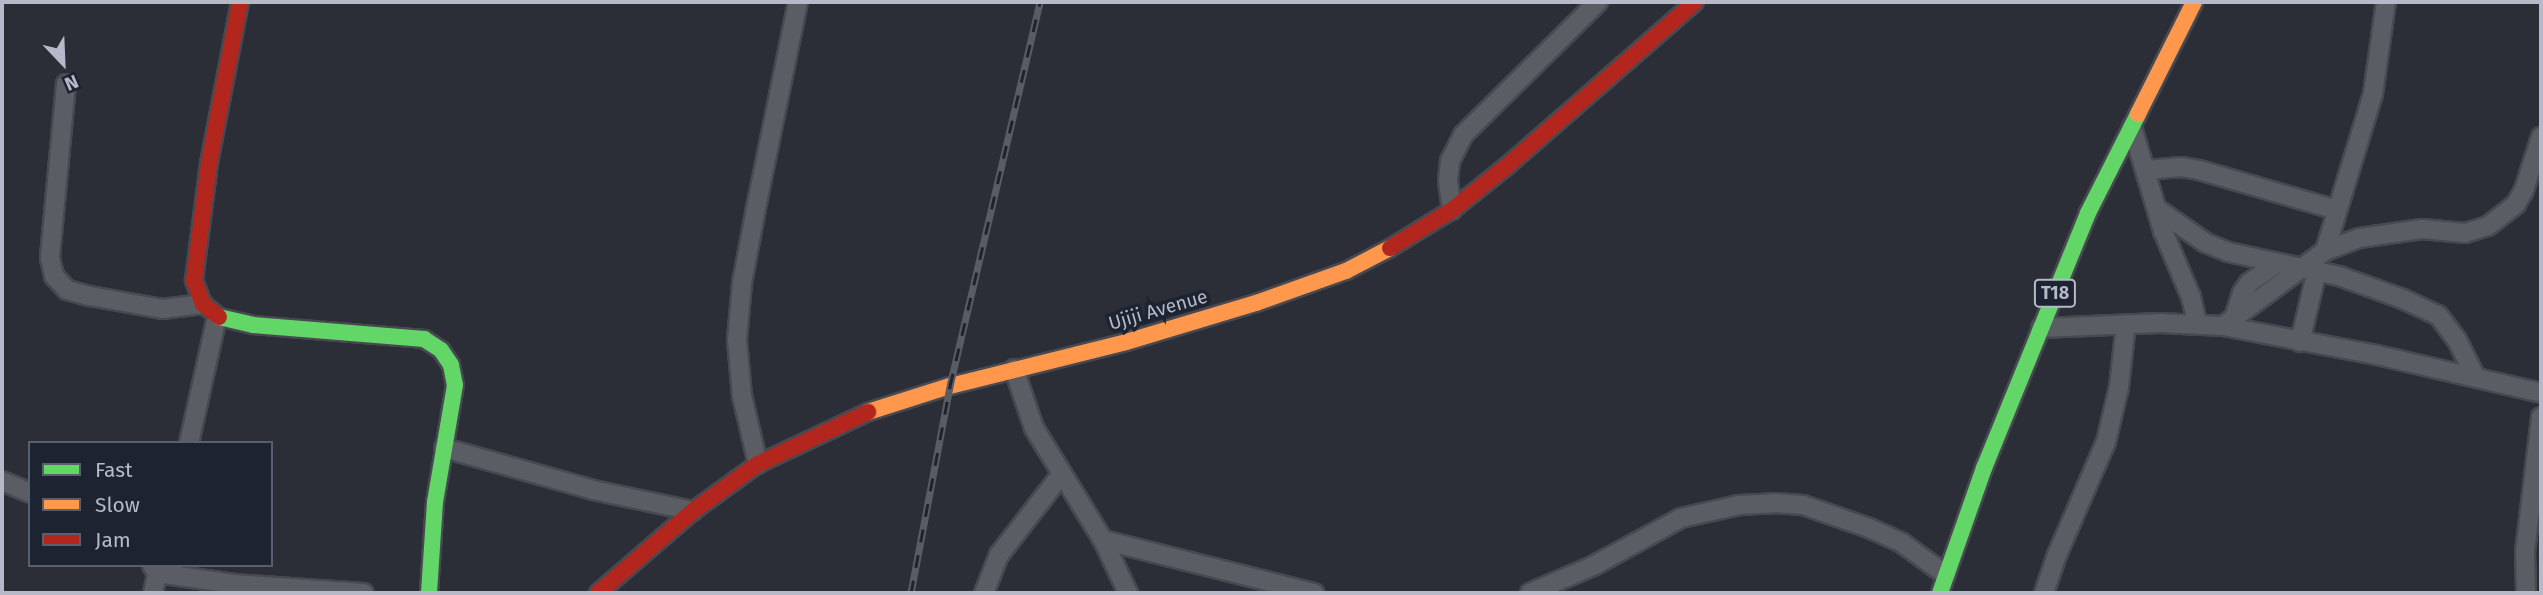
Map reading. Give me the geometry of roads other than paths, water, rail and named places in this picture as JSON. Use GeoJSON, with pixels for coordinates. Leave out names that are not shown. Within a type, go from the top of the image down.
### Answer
{"type":"FeatureCollection","features":[{"type":"Feature","properties":{"kind":"main road"},"geometry":{"type":"LineString","coordinates":[[240,2],[199,228],[194,280],[203,304],[217,317],[253,325],[424,339],[440,350],[451,365],[455,385],[435,502],[429,593]]}},
{"type":"Feature","properties":{"kind":"main road","name":"Ujiji Avenue"},"geometry":{"type":"LineString","coordinates":[[598,593],[693,511],[758,464],[871,411],[1014,369],[1175,328],[1346,271],[1452,210],[1695,2]]}},
{"type":"Feature","properties":{"kind":"main road","name":"T18"},"geometry":{"type":"LineString","coordinates":[[1940,593],[1984,468],[2088,213],[2194,2]]}},
{"type":"Feature","properties":{"kind":"street"},"geometry":{"type":"LineString","coordinates":[[758,464],[742,396],[737,340],[749,245],[798,2]]}},
{"type":"Feature","properties":{"kind":"street"},"geometry":{"type":"LineString","coordinates":[[1452,210],[1448,180],[1450,161],[1463,135],[1598,2]]}},
{"type":"Feature","properties":{"kind":"street"},"geometry":{"type":"LineString","coordinates":[[2229,322],[2312,269],[2325,251],[2376,82],[2386,2]]}},
{"type":"Feature","properties":{"kind":"street"},"geometry":{"type":"LineString","coordinates":[[66,84],[50,258],[54,276],[67,290],[102,298],[162,309],[203,304]]}},
{"type":"Feature","properties":{"kind":"street"},"geometry":{"type":"LineString","coordinates":[[2132,124],[2157,209],[2197,323]]}},
{"type":"Feature","properties":{"kind":"street"},"geometry":{"type":"LineString","coordinates":[[2524,190],[2541,136]]}},
{"type":"Feature","properties":{"kind":"street"},"geometry":{"type":"LineString","coordinates":[[2325,251],[2359,238],[2422,229],[2455,233],[2476,231],[2503,217],[2541,164]]}},
{"type":"Feature","properties":{"kind":"street"},"geometry":{"type":"LineString","coordinates":[[2147,170],[2180,167],[2199,170],[2336,210]]}},
{"type":"Feature","properties":{"kind":"street"},"geometry":{"type":"LineString","coordinates":[[2157,209],[2206,243],[2250,259],[2312,269],[2403,299],[2438,315],[2457,340],[2476,378]]}},
{"type":"Feature","properties":{"kind":"street"},"geometry":{"type":"LineString","coordinates":[[2229,322],[2249,283],[2278,263]]}},
{"type":"Feature","properties":{"kind":"street"},"geometry":{"type":"LineString","coordinates":[[2300,342],[2312,269]]}},
{"type":"Feature","properties":{"kind":"street"},"geometry":{"type":"LineString","coordinates":[[189,441],[217,317]]}},
{"type":"Feature","properties":{"kind":"street"},"geometry":{"type":"LineString","coordinates":[[2041,328],[2229,322],[2300,342],[2541,393]]}},
{"type":"Feature","properties":{"kind":"street"},"geometry":{"type":"LineString","coordinates":[[2044,593],[2057,555],[2106,442],[2119,387],[2126,324]]}},
{"type":"Feature","properties":{"kind":"street"},"geometry":{"type":"LineString","coordinates":[[1014,369],[1034,428],[1103,540],[1128,593]]}},
{"type":"Feature","properties":{"kind":"street"},"geometry":{"type":"LineString","coordinates":[[2526,593],[2525,552],[2541,417]]}},
{"type":"Feature","properties":{"kind":"street"},"geometry":{"type":"LineString","coordinates":[[444,448],[593,490],[693,511]]}},
{"type":"Feature","properties":{"kind":"street"},"geometry":{"type":"LineString","coordinates":[[984,593],[999,555],[1061,475]]}},
{"type":"Feature","properties":{"kind":"street"},"geometry":{"type":"LineString","coordinates":[[2,481],[28,492]]}},
{"type":"Feature","properties":{"kind":"street"},"geometry":{"type":"LineString","coordinates":[[1530,593],[1592,566],[1681,519],[1739,505],[1774,503],[1803,505],[1869,528],[1902,542],[1946,575]]}},
{"type":"Feature","properties":{"kind":"street"},"geometry":{"type":"LineString","coordinates":[[1103,540],[1314,593]]}},
{"type":"Feature","properties":{"kind":"street"},"geometry":{"type":"LineString","coordinates":[[153,593],[156,568],[234,584],[364,593]]}},
{"type":"Feature","properties":{"kind":"railway"},"geometry":{"type":"LineString","coordinates":[[911,593],[950,386],[1040,2]]}}]}
